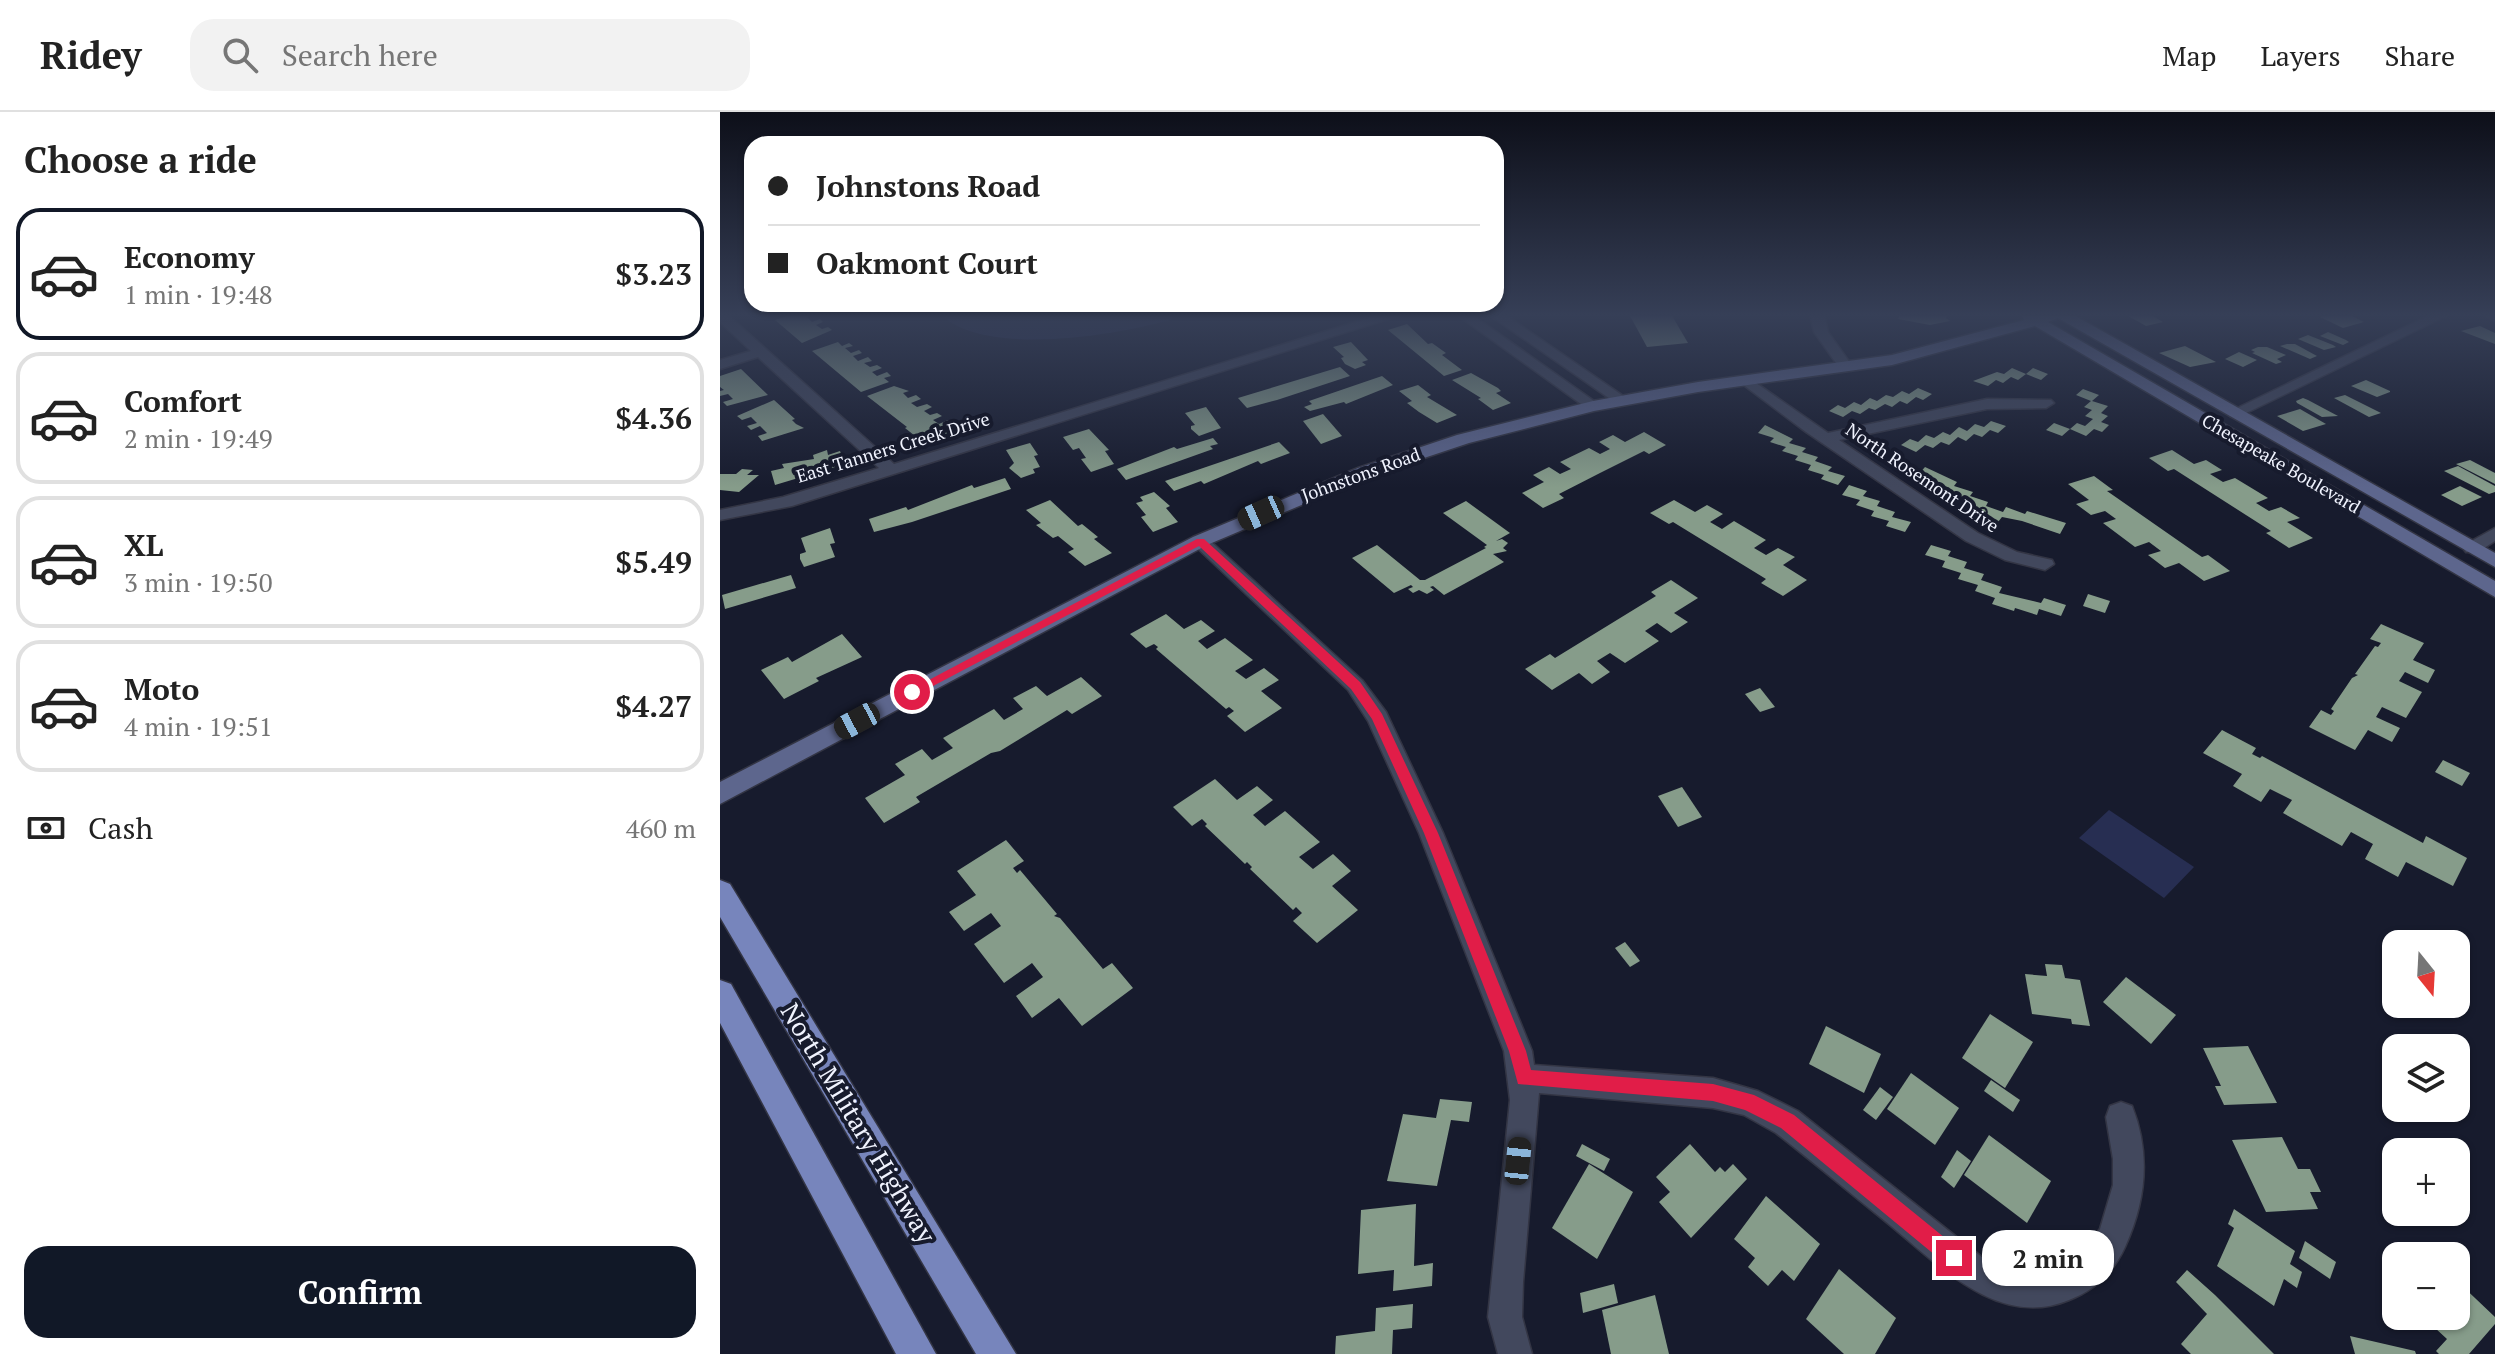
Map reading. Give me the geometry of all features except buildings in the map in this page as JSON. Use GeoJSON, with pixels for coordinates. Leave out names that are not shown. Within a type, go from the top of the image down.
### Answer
{"type":"FeatureCollection","features":[{"type":"Feature","properties":{"kind":"main road","name":"North Military Highway"},"geometry":{"type":"LineString","coordinates":[[720,892],[997,1354]]}},
{"type":"Feature","properties":{"kind":"main road"},"geometry":{"type":"LineString","coordinates":[[720,994],[917,1354]]}},
{"type":"Feature","properties":{"kind":"street"},"geometry":{"type":"LineString","coordinates":[[783,372],[891,470]]}},
{"type":"Feature","properties":{"kind":"street","name":"East Tanners Creek Drive"},"geometry":{"type":"LineString","coordinates":[[720,515],[763,508],[1210,372]]}},
{"type":"Feature","properties":{"kind":"street"},"geometry":{"type":"LineString","coordinates":[[1545,372],[1593,406]]}},
{"type":"Feature","properties":{"kind":"street"},"geometry":{"type":"LineString","coordinates":[[1580,372],[1621,400]]}},
{"type":"Feature","properties":{"kind":"street","name":"Johnstons Road"},"geometry":{"type":"LineString","coordinates":[[720,794],[1200,541],[1288,502],[1420,452],[1593,406],[1808,372]]}},
{"type":"Feature","properties":{"kind":"street","name":"Chesapeake Boulevard"},"geometry":{"type":"LineString","coordinates":[[2124,372],[2495,590]]}},
{"type":"Feature","properties":{"kind":"street","name":"Chesapeake Boulevard"},"geometry":{"type":"LineString","coordinates":[[2162,372],[2495,561]]}},
{"type":"Feature","properties":{"kind":"street"},"geometry":{"type":"LineString","coordinates":[[2235,413],[2322,372]]}},
{"type":"Feature","properties":{"kind":"street","name":"North Rosemont Drive"},"geometry":{"type":"LineString","coordinates":[[1746,380],[1826,438],[1992,549],[2045,564]]}},
{"type":"Feature","properties":{"kind":"street"},"geometry":{"type":"LineString","coordinates":[[1826,438],[1987,404],[2046,403]]}},
{"type":"Feature","properties":{"kind":"street"},"geometry":{"type":"LineString","coordinates":[[2472,548],[2495,533]]}},
{"type":"Feature","properties":{"kind":"street"},"geometry":{"type":"LineString","coordinates":[[1200,541],[1355,685],[1378,718],[1431,833],[1518,1051],[1525,1100],[1505,1317],[1515,1354]]}},
{"type":"Feature","properties":{"kind":"street"},"geometry":{"type":"LineString","coordinates":[[1524,1078],[1713,1093],[1748,1101],[1787,1122],[1890,1208],[1976,1274],[2006,1288],[2035,1292],[2063,1287],[2086,1275],[2107,1250],[2122,1217],[2129,1183],[2128,1147],[2121,1117]]}},
{"type":"Feature","properties":{"kind":"shaded area"},"geometry":{"type":"Polygon","coordinates":[[[2109,810],[2194,867],[2164,898],[2079,838],[2109,810]]]}},
{"type":"Feature","properties":{"kind":"route"},"geometry":{"type":"LineString","coordinates":[[912,692],[1200,541],[1355,685],[1378,718],[1431,833],[1518,1051],[1524,1078],[1713,1093],[1748,1101],[1787,1122],[1954,1258]]}}]}
